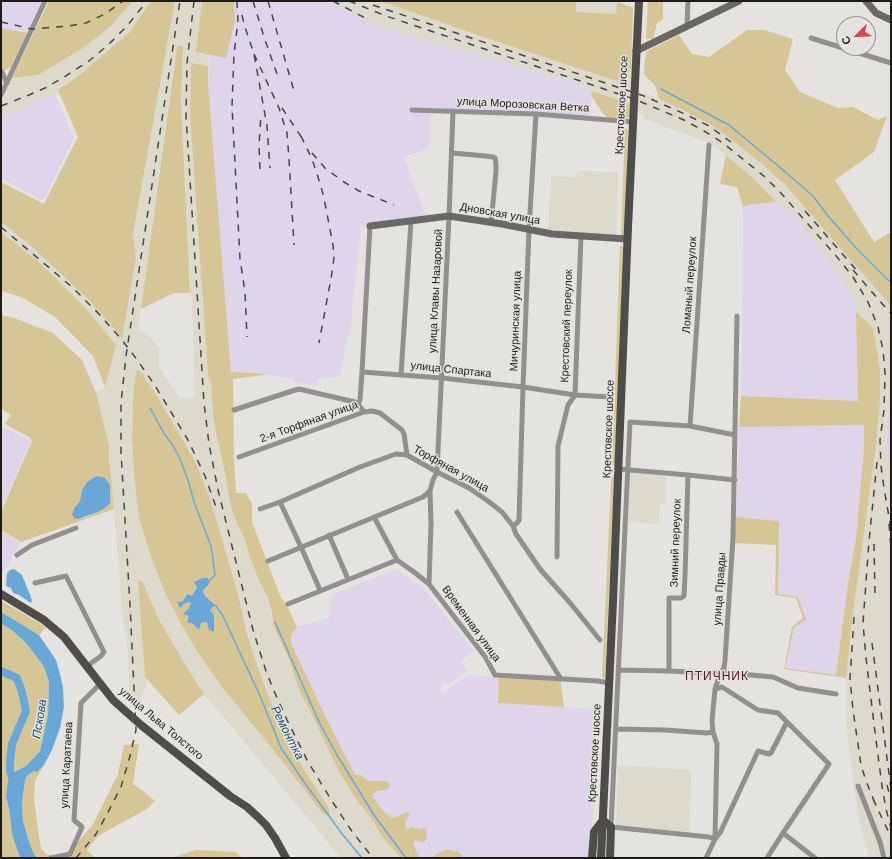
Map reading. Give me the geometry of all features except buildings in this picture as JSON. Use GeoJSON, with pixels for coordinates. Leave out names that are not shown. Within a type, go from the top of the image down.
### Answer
{"type":"FeatureCollection","features":[{"type":"Feature","properties":{"kind":"main road","name":"Крестовское шоссе"},"geometry":{"type":"LineString","coordinates":[[601,858],[632,122],[639,1]]}},
{"type":"Feature","properties":{"kind":"main road","name":"улица Льва Толстого"},"geometry":{"type":"LineString","coordinates":[[1,594],[51,625],[64,637],[113,700],[141,725],[258,817],[275,838],[286,858]]}},
{"type":"Feature","properties":{"kind":"main road"},"geometry":{"type":"LineString","coordinates":[[592,858],[594,832],[603,820],[611,827],[610,858]]}},
{"type":"Feature","properties":{"kind":"street"},"geometry":{"type":"LineString","coordinates":[[1,95],[45,1]]}},
{"type":"Feature","properties":{"kind":"street"},"geometry":{"type":"LineString","coordinates":[[687,26],[688,1]]}},
{"type":"Feature","properties":{"kind":"street"},"geometry":{"type":"LineString","coordinates":[[636,51],[739,1]]}},
{"type":"Feature","properties":{"kind":"street"},"geometry":{"type":"LineString","coordinates":[[866,1],[876,13],[891,20]]}},
{"type":"Feature","properties":{"kind":"street"},"geometry":{"type":"LineString","coordinates":[[811,38],[891,63]]}},
{"type":"Feature","properties":{"kind":"street"},"geometry":{"type":"LineString","coordinates":[[1,70],[7,83]]}},
{"type":"Feature","properties":{"kind":"street","name":"улица Морозовская Ветка"},"geometry":{"type":"LineString","coordinates":[[412,110],[536,114],[632,122]]}},
{"type":"Feature","properties":{"kind":"street","name":"улица Клавы Назаровой"},"geometry":{"type":"LineString","coordinates":[[437,472],[453,111]]}},
{"type":"Feature","properties":{"kind":"street","name":"Мичуринская улица"},"geometry":{"type":"LineString","coordinates":[[513,526],[519,520],[529,229],[536,114]]}},
{"type":"Feature","properties":{"kind":"street","name":"Ломаный переулок"},"geometry":{"type":"LineString","coordinates":[[690,426],[709,144]]}},
{"type":"Feature","properties":{"kind":"street"},"geometry":{"type":"LineString","coordinates":[[452,153],[495,158],[496,172],[491,223]]}},
{"type":"Feature","properties":{"kind":"street","name":"Дновская улица"},"geometry":{"type":"LineString","coordinates":[[370,226],[449,216],[552,234],[627,239]]}},
{"type":"Feature","properties":{"kind":"street"},"geometry":{"type":"LineString","coordinates":[[401,375],[411,221]]}},
{"type":"Feature","properties":{"kind":"street"},"geometry":{"type":"LineString","coordinates":[[358,404],[360,400],[362,372],[370,226]]}},
{"type":"Feature","properties":{"kind":"street","name":"Крестовский переулок"},"geometry":{"type":"LineString","coordinates":[[557,557],[558,446],[568,405],[575,395],[581,236]]}},
{"type":"Feature","properties":{"kind":"street","name":"улица Правды"},"geometry":{"type":"LineString","coordinates":[[706,858],[715,839],[717,744],[712,732],[712,721],[715,688],[724,668],[725,660],[733,546],[737,316]]}},
{"type":"Feature","properties":{"kind":"street","name":"улица Спартака"},"geometry":{"type":"LineString","coordinates":[[362,372],[442,378],[523,387],[575,395],[610,397]]}},
{"type":"Feature","properties":{"kind":"street"},"geometry":{"type":"LineString","coordinates":[[234,410],[292,390],[299,389],[358,404],[364,412]]}},
{"type":"Feature","properties":{"kind":"street","name":"2-я Торфяная улица"},"geometry":{"type":"LineString","coordinates":[[239,457],[364,412],[372,411],[380,413],[402,430],[407,455]]}},
{"type":"Feature","properties":{"kind":"street"},"geometry":{"type":"LineString","coordinates":[[735,435],[690,426],[630,422],[611,827],[715,839],[720,833],[758,751],[769,754],[771,753],[787,722]]}},
{"type":"Feature","properties":{"kind":"street","name":"Торфяная улица"},"geometry":{"type":"LineString","coordinates":[[260,509],[280,502],[360,467],[396,454],[407,455],[470,488],[502,512],[513,526],[516,534],[540,569],[600,640]]}},
{"type":"Feature","properties":{"kind":"street"},"geometry":{"type":"LineString","coordinates":[[618,469],[735,480]]}},
{"type":"Feature","properties":{"kind":"street","name":"Временная улица"},"geometry":{"type":"LineString","coordinates":[[437,472],[430,491],[430,584],[486,658],[496,675],[598,681],[609,683]]}},
{"type":"Feature","properties":{"kind":"street","name":"Зимний переулок"},"geometry":{"type":"LineString","coordinates":[[669,671],[669,598],[682,598],[684,596],[686,576],[688,475]]}},
{"type":"Feature","properties":{"kind":"street"},"geometry":{"type":"LineString","coordinates":[[268,561],[423,497],[430,491]]}},
{"type":"Feature","properties":{"kind":"street"},"geometry":{"type":"LineString","coordinates":[[280,502],[320,590]]}},
{"type":"Feature","properties":{"kind":"street"},"geometry":{"type":"LineString","coordinates":[[457,512],[561,679]]}},
{"type":"Feature","properties":{"kind":"street"},"geometry":{"type":"LineString","coordinates":[[374,517],[397,560],[430,584]]}},
{"type":"Feature","properties":{"kind":"street"},"geometry":{"type":"LineString","coordinates":[[17,555],[32,545],[76,528]]}},
{"type":"Feature","properties":{"kind":"street"},"geometry":{"type":"LineString","coordinates":[[329,535],[348,579]]}},
{"type":"Feature","properties":{"kind":"street"},"geometry":{"type":"LineString","coordinates":[[288,604],[397,560]]}},
{"type":"Feature","properties":{"kind":"street"},"geometry":{"type":"LineString","coordinates":[[36,583],[66,576],[104,652],[87,666]]}},
{"type":"Feature","properties":{"kind":"street"},"geometry":{"type":"LineString","coordinates":[[618,670],[720,674],[728,673],[773,677],[798,688],[836,694]]}},
{"type":"Feature","properties":{"kind":"street","name":"улица Каратаева"},"geometry":{"type":"LineString","coordinates":[[51,858],[70,854],[82,827],[74,820],[81,703],[100,684]]}},
{"type":"Feature","properties":{"kind":"street"},"geometry":{"type":"LineString","coordinates":[[715,688],[722,687],[758,710],[778,713],[829,764],[782,833],[768,858]]}},
{"type":"Feature","properties":{"kind":"street"},"geometry":{"type":"LineString","coordinates":[[616,729],[712,732]]}},
{"type":"Feature","properties":{"kind":"street"},"geometry":{"type":"LineString","coordinates":[[858,786],[880,842],[884,858]]}},
{"type":"Feature","properties":{"kind":"street"},"geometry":{"type":"LineString","coordinates":[[782,833],[815,858]]}},
{"type":"Feature","properties":{"kind":"shaded area"},"geometry":{"type":"Polygon","coordinates":[[[1,1],[42,1],[27,33],[1,28],[1,1]]]}},
{"type":"Feature","properties":{"kind":"shaded area"},"geometry":{"type":"Polygon","coordinates":[[[49,1],[133,1],[109,28],[80,50],[38,75],[12,78],[49,1]]]}},
{"type":"Feature","properties":{"kind":"shaded area"},"geometry":{"type":"Polygon","coordinates":[[[133,1],[151,1],[130,32],[55,94],[1,118],[1,100],[12,78],[38,75],[80,50],[120,16],[133,1]]]}},
{"type":"Feature","properties":{"kind":"shaded area"},"geometry":{"type":"Polygon","coordinates":[[[151,1],[175,1],[133,234],[136,258],[122,338],[88,299],[29,244],[1,222],[1,182],[44,204],[78,137],[58,90],[77,77],[130,32],[151,1]]]}},
{"type":"Feature","properties":{"kind":"shaded area"},"geometry":{"type":"Polygon","coordinates":[[[175,1],[212,1],[208,66],[191,64],[190,116],[208,375],[211,383],[216,433],[229,497],[237,523],[245,540],[259,581],[270,604],[273,625],[289,659],[302,696],[345,782],[384,839],[401,858],[341,858],[204,694],[159,620],[141,581],[138,581],[145,677],[147,682],[137,711],[130,705],[128,653],[123,618],[109,460],[109,445],[96,392],[105,387],[116,345],[83,305],[39,262],[1,232],[1,222],[29,244],[88,299],[121,338],[136,258],[133,234],[175,1]],[[176,46],[138,330],[147,333],[159,348],[159,367],[179,397],[195,398],[192,299],[190,293],[181,102],[183,46],[176,46]],[[142,374],[135,377],[133,401],[132,437],[134,475],[139,518],[166,595],[199,654],[222,687],[323,814],[327,805],[303,768],[267,693],[246,631],[238,594],[209,496],[195,461],[154,391],[142,374]]]}},
{"type":"Feature","properties":{"kind":"shaded area"},"geometry":{"type":"Polygon","coordinates":[[[202,1],[234,1],[235,20],[226,58],[196,52],[202,1]]]}},
{"type":"Feature","properties":{"kind":"shaded area"},"geometry":{"type":"Polygon","coordinates":[[[212,1],[329,1],[371,24],[583,85],[592,91],[590,117],[431,108],[429,148],[404,157],[426,217],[361,225],[350,332],[346,344],[340,376],[318,379],[317,386],[294,382],[294,379],[256,373],[231,372],[208,83],[212,1]]]}},
{"type":"Feature","properties":{"kind":"shaded area"},"geometry":{"type":"Polygon","coordinates":[[[329,1],[380,1],[623,83],[631,68],[630,88],[659,99],[708,123],[762,164],[785,185],[891,306],[891,382],[886,440],[891,474],[891,858],[869,858],[858,815],[846,723],[846,678],[852,621],[876,446],[880,400],[873,327],[856,312],[854,300],[842,279],[796,218],[776,202],[753,178],[710,143],[647,120],[630,104],[592,91],[583,85],[371,24],[329,1]]]}},
{"type":"Feature","properties":{"kind":"shaded area"},"geometry":{"type":"Polygon","coordinates":[[[380,1],[576,1],[576,12],[616,14],[618,2],[633,8],[631,68],[623,83],[380,1]]]}},
{"type":"Feature","properties":{"kind":"shaded area"},"geometry":{"type":"Polygon","coordinates":[[[576,1],[617,1],[616,14],[575,12],[576,1]]]}},
{"type":"Feature","properties":{"kind":"shaded area"},"geometry":{"type":"Polygon","coordinates":[[[648,1],[663,1],[663,19],[657,23],[653,39],[646,39],[648,1]]]}},
{"type":"Feature","properties":{"kind":"shaded area"},"geometry":{"type":"Polygon","coordinates":[[[1,28],[27,33],[11,67],[5,70],[1,66],[1,28]]]}},
{"type":"Feature","properties":{"kind":"shaded area"},"geometry":{"type":"Polygon","coordinates":[[[747,30],[764,30],[793,39],[785,70],[800,92],[838,108],[853,107],[878,120],[887,116],[874,152],[835,180],[874,242],[891,232],[891,306],[785,185],[762,164],[708,123],[659,99],[653,83],[644,74],[647,51],[679,35],[692,54],[709,57],[747,30]]]}},
{"type":"Feature","properties":{"kind":"shaded area"},"geometry":{"type":"Polygon","coordinates":[[[177,46],[183,46],[181,102],[190,293],[174,293],[141,309],[177,46]]]}},
{"type":"Feature","properties":{"kind":"shaded area"},"geometry":{"type":"Polygon","coordinates":[[[191,63],[208,66],[208,83],[231,372],[264,374],[233,379],[236,493],[246,493],[252,504],[252,522],[281,598],[287,606],[297,627],[291,635],[291,643],[355,775],[360,775],[369,781],[385,781],[390,784],[388,789],[377,791],[373,794],[373,797],[383,811],[392,818],[407,812],[410,813],[405,823],[407,830],[411,827],[419,829],[424,828],[426,830],[427,838],[425,841],[415,840],[413,843],[420,858],[401,858],[384,839],[339,772],[300,692],[289,659],[273,625],[272,612],[268,598],[259,581],[245,540],[232,510],[216,433],[211,383],[208,375],[190,116],[191,63]]]}},
{"type":"Feature","properties":{"kind":"shaded area"},"geometry":{"type":"Polygon","coordinates":[[[592,91],[630,104],[630,116],[624,120],[608,119],[591,95],[592,91]]]}},
{"type":"Feature","properties":{"kind":"shaded area"},"geometry":{"type":"Polygon","coordinates":[[[55,94],[74,138],[43,201],[1,178],[1,120],[2,118],[55,94]]]}},
{"type":"Feature","properties":{"kind":"shaded area"},"geometry":{"type":"Polygon","coordinates":[[[625,128],[628,130],[624,237],[621,235],[625,128]]]}},
{"type":"Feature","properties":{"kind":"shaded area"},"geometry":{"type":"Polygon","coordinates":[[[726,155],[753,178],[776,202],[748,205],[743,207],[737,187],[720,184],[726,155]]]}},
{"type":"Feature","properties":{"kind":"shaded area"},"geometry":{"type":"Polygon","coordinates":[[[577,171],[618,172],[616,235],[548,231],[551,176],[576,177],[577,171]]]}},
{"type":"Feature","properties":{"kind":"shaded area"},"geometry":{"type":"Polygon","coordinates":[[[776,202],[796,218],[842,279],[854,300],[856,312],[859,401],[741,396],[743,207],[748,205],[776,202]]]}},
{"type":"Feature","properties":{"kind":"shaded area"},"geometry":{"type":"Polygon","coordinates":[[[1,232],[39,262],[83,305],[116,345],[105,387],[93,356],[55,317],[21,297],[1,291],[1,232]]]}},
{"type":"Feature","properties":{"kind":"shaded area"},"geometry":{"type":"Polygon","coordinates":[[[620,245],[623,247],[615,465],[612,465],[620,245]]]}},
{"type":"Feature","properties":{"kind":"shaded area"},"geometry":{"type":"Polygon","coordinates":[[[856,312],[873,327],[880,369],[880,400],[876,446],[852,621],[846,678],[784,669],[792,627],[803,618],[796,598],[775,595],[776,545],[735,543],[735,534],[736,517],[779,521],[778,594],[798,597],[806,619],[794,628],[785,668],[836,675],[848,583],[856,538],[864,447],[864,425],[739,427],[741,396],[858,401],[856,312]]]}},
{"type":"Feature","properties":{"kind":"shaded area"},"geometry":{"type":"Polygon","coordinates":[[[1,315],[14,318],[53,333],[82,360],[96,392],[109,445],[114,509],[21,542],[1,530],[1,512],[32,441],[29,437],[5,424],[11,415],[1,409],[1,315]],[[80,501],[75,507],[84,518],[90,515],[80,501]]]}},
{"type":"Feature","properties":{"kind":"shaded area"},"geometry":{"type":"Polygon","coordinates":[[[137,370],[142,374],[154,391],[195,461],[209,496],[238,594],[246,631],[267,693],[303,768],[327,805],[330,813],[326,815],[323,814],[222,687],[199,654],[166,595],[152,559],[139,518],[134,475],[132,437],[135,377],[137,370]],[[194,582],[197,587],[192,597],[187,594],[183,601],[177,602],[191,602],[189,608],[184,614],[189,616],[190,623],[199,630],[201,623],[207,622],[210,610],[210,601],[205,596],[203,589],[194,582]]]}},
{"type":"Feature","properties":{"kind":"shaded area"},"geometry":{"type":"Polygon","coordinates":[[[891,382],[891,474],[886,440],[891,382]]]}},
{"type":"Feature","properties":{"kind":"shaded area"},"geometry":{"type":"Polygon","coordinates":[[[864,425],[864,447],[856,538],[848,583],[836,675],[785,668],[794,628],[805,619],[798,597],[778,594],[779,521],[736,517],[739,427],[864,425]]]}},
{"type":"Feature","properties":{"kind":"shaded area"},"geometry":{"type":"Polygon","coordinates":[[[1,427],[31,440],[1,509],[1,427]]]}},
{"type":"Feature","properties":{"kind":"shaded area"},"geometry":{"type":"Polygon","coordinates":[[[631,473],[666,476],[666,504],[660,504],[659,524],[628,522],[631,473]]]}},
{"type":"Feature","properties":{"kind":"shaded area"},"geometry":{"type":"Polygon","coordinates":[[[612,476],[614,477],[605,679],[602,677],[612,476]]]}},
{"type":"Feature","properties":{"kind":"shaded area"},"geometry":{"type":"Polygon","coordinates":[[[1,531],[21,543],[1,576],[1,531]]]}},
{"type":"Feature","properties":{"kind":"shaded area"},"geometry":{"type":"Polygon","coordinates":[[[397,569],[424,589],[473,650],[461,661],[467,672],[448,685],[443,683],[440,690],[443,693],[467,676],[499,677],[498,703],[598,709],[591,858],[414,858],[355,775],[291,643],[291,636],[297,627],[330,617],[331,595],[397,569]]]}},
{"type":"Feature","properties":{"kind":"shaded area"},"geometry":{"type":"Polygon","coordinates":[[[138,581],[142,581],[159,620],[204,694],[179,715],[145,677],[138,581]]]}},
{"type":"Feature","properties":{"kind":"shaded area"},"geometry":{"type":"Polygon","coordinates":[[[1,601],[46,627],[39,635],[1,612],[1,601]]]}},
{"type":"Feature","properties":{"kind":"shaded area"},"geometry":{"type":"Polygon","coordinates":[[[1,623],[26,643],[39,659],[43,665],[49,684],[48,715],[40,751],[26,766],[16,771],[6,797],[9,808],[12,834],[21,858],[1,858],[1,623]]]}},
{"type":"Feature","properties":{"kind":"shaded area"},"geometry":{"type":"Polygon","coordinates":[[[499,675],[560,678],[564,707],[498,703],[499,675]]]}},
{"type":"Feature","properties":{"kind":"shaded area"},"geometry":{"type":"Polygon","coordinates":[[[139,744],[133,784],[155,801],[147,809],[98,836],[87,850],[95,858],[65,858],[93,824],[118,774],[124,745],[139,744]]]}},
{"type":"Feature","properties":{"kind":"shaded area"},"geometry":{"type":"Polygon","coordinates":[[[44,765],[35,781],[34,799],[41,848],[46,854],[65,858],[37,858],[30,845],[23,821],[22,803],[25,780],[27,776],[34,771],[37,771],[44,765]]]}},
{"type":"Feature","properties":{"kind":"shaded area"},"geometry":{"type":"Polygon","coordinates":[[[618,765],[691,770],[690,832],[616,826],[618,765]]]}},
{"type":"Feature","properties":{"kind":"shaded area"},"geometry":{"type":"Polygon","coordinates":[[[447,849],[458,852],[463,858],[430,858],[447,849]]]}},
{"type":"Feature","properties":{"kind":"shaded area"},"geometry":{"type":"Polygon","coordinates":[[[196,850],[236,852],[242,858],[171,858],[196,850]]]}},
{"type":"Feature","properties":{"kind":"water"},"geometry":{"type":"Polygon","coordinates":[[[97,476],[105,478],[110,485],[110,503],[100,511],[78,519],[74,518],[72,514],[80,501],[82,491],[87,482],[97,476]]]}},
{"type":"Feature","properties":{"kind":"water"},"geometry":{"type":"Polygon","coordinates":[[[14,569],[22,575],[32,600],[31,603],[13,593],[11,588],[6,585],[7,573],[14,569]]]}},
{"type":"Feature","properties":{"kind":"water"},"geometry":{"type":"Polygon","coordinates":[[[203,578],[208,578],[209,584],[203,590],[205,596],[215,605],[210,610],[214,615],[214,632],[209,630],[207,622],[201,623],[199,630],[193,624],[187,622],[189,616],[183,614],[189,608],[191,602],[185,603],[180,608],[177,602],[183,601],[187,594],[192,596],[197,587],[194,582],[203,578]]]}},
{"type":"Feature","properties":{"kind":"water"},"geometry":{"type":"Polygon","coordinates":[[[1,612],[39,635],[56,660],[63,688],[64,707],[60,728],[52,750],[44,765],[37,772],[34,771],[27,776],[25,780],[22,803],[23,821],[30,845],[37,858],[21,858],[12,834],[9,808],[6,797],[8,780],[16,771],[26,766],[40,751],[48,715],[49,684],[43,665],[26,643],[1,623],[1,612]]]}},
{"type":"Feature","properties":{"kind":"waterway"},"geometry":{"type":"LineString","coordinates":[[661,89],[729,125],[783,170],[813,196],[828,216],[857,249],[891,283]]}},
{"type":"Feature","properties":{"kind":"waterway"},"geometry":{"type":"LineString","coordinates":[[150,408],[180,459],[194,502],[211,546],[215,575],[208,582]]}},
{"type":"Feature","properties":{"kind":"waterway","name":"Ремонтка"},"geometry":{"type":"LineString","coordinates":[[215,605],[222,614],[261,698],[281,748],[343,835],[362,858]]}},
{"type":"Feature","properties":{"kind":"waterway"},"geometry":{"type":"LineString","coordinates":[[275,622],[319,722],[337,755],[374,815],[406,858]]}},
{"type":"Feature","properties":{"kind":"waterway","name":"Пскова"},"geometry":{"type":"LineString","coordinates":[[1,671],[17,678],[26,711],[12,744],[10,771],[15,785]]}},
{"type":"Feature","properties":{"kind":"railway"},"geometry":{"type":"LineString","coordinates":[[1,22],[32,29],[69,26],[86,23],[105,14],[123,1]]}},
{"type":"Feature","properties":{"kind":"railway"},"geometry":{"type":"LineString","coordinates":[[1,106],[45,88],[89,61],[127,26],[147,1]]}},
{"type":"Feature","properties":{"kind":"railway"},"geometry":{"type":"LineString","coordinates":[[76,858],[96,834],[121,787],[136,730],[121,452],[121,403],[126,356],[180,1]]}},
{"type":"Feature","properties":{"kind":"railway"},"geometry":{"type":"LineString","coordinates":[[194,1],[187,63],[186,116],[204,403],[209,444],[218,490],[253,630],[274,691],[308,762],[351,830],[373,858]]}},
{"type":"Feature","properties":{"kind":"railway"},"geometry":{"type":"LineString","coordinates":[[237,1],[238,21],[234,54],[232,106],[240,259],[245,292],[247,337]]}},
{"type":"Feature","properties":{"kind":"railway"},"geometry":{"type":"LineString","coordinates":[[253,1],[277,74]]}},
{"type":"Feature","properties":{"kind":"railway"},"geometry":{"type":"LineString","coordinates":[[268,1],[294,91]]}},
{"type":"Feature","properties":{"kind":"railway"},"geometry":{"type":"LineString","coordinates":[[333,1],[369,20]]}},
{"type":"Feature","properties":{"kind":"railway"},"geometry":{"type":"LineString","coordinates":[[349,1],[386,16],[634,99],[684,120],[723,143],[765,177],[780,192],[853,277],[868,302],[878,327],[883,350],[885,373],[884,410],[880,440],[881,466],[891,529]]}},
{"type":"Feature","properties":{"kind":"railway"},"geometry":{"type":"LineString","coordinates":[[373,5],[644,96],[709,126],[731,142]]}},
{"type":"Feature","properties":{"kind":"railway"},"geometry":{"type":"LineString","coordinates":[[242,15],[254,54],[267,126],[270,168]]}},
{"type":"Feature","properties":{"kind":"railway"},"geometry":{"type":"LineString","coordinates":[[254,54],[279,108],[287,133],[294,245]]}},
{"type":"Feature","properties":{"kind":"railway"},"geometry":{"type":"LineString","coordinates":[[282,108],[304,141]]}},
{"type":"Feature","properties":{"kind":"railway"},"geometry":{"type":"LineString","coordinates":[[260,169],[259,145],[261,115]]}},
{"type":"Feature","properties":{"kind":"railway"},"geometry":{"type":"LineString","coordinates":[[301,136],[312,159],[320,183],[333,245],[334,257],[332,273],[319,343]]}},
{"type":"Feature","properties":{"kind":"railway"},"geometry":{"type":"LineString","coordinates":[[312,153],[325,168],[344,182],[359,191],[394,205]]}},
{"type":"Feature","properties":{"kind":"railway"},"geometry":{"type":"LineString","coordinates":[[805,211],[859,273]]}},
{"type":"Feature","properties":{"kind":"railway"},"geometry":{"type":"LineString","coordinates":[[1,227],[72,287],[122,340],[154,384],[188,440],[205,476],[216,507]]}},
{"type":"Feature","properties":{"kind":"railway"},"geometry":{"type":"LineString","coordinates":[[853,270],[891,314]]}},
{"type":"Feature","properties":{"kind":"railway"},"geometry":{"type":"LineString","coordinates":[[877,462],[863,623],[882,786],[891,828]]}},
{"type":"Feature","properties":{"kind":"railway"},"geometry":{"type":"LineString","coordinates":[[889,524],[891,548]]}},
{"type":"Feature","properties":{"kind":"railway"},"geometry":{"type":"LineString","coordinates":[[874,544],[875,595]]}},
{"type":"Feature","properties":{"kind":"railway"},"geometry":{"type":"LineString","coordinates":[[854,617],[850,679],[853,710],[861,765],[875,803]]}},
{"type":"Feature","properties":{"kind":"railway"},"geometry":{"type":"LineString","coordinates":[[872,643],[891,789]]}},
{"type":"Feature","properties":{"kind":"railway"},"geometry":{"type":"LineString","coordinates":[[887,785],[891,800]]}},
{"type":"Feature","properties":{"kind":"railway"},"geometry":{"type":"LineString","coordinates":[[873,799],[891,837]]}},
{"type":"Feature","properties":{"kind":"district","name":"ПТИЧНИК"},"geometry":{"type":"Point","coordinates":[717,677]}}]}
